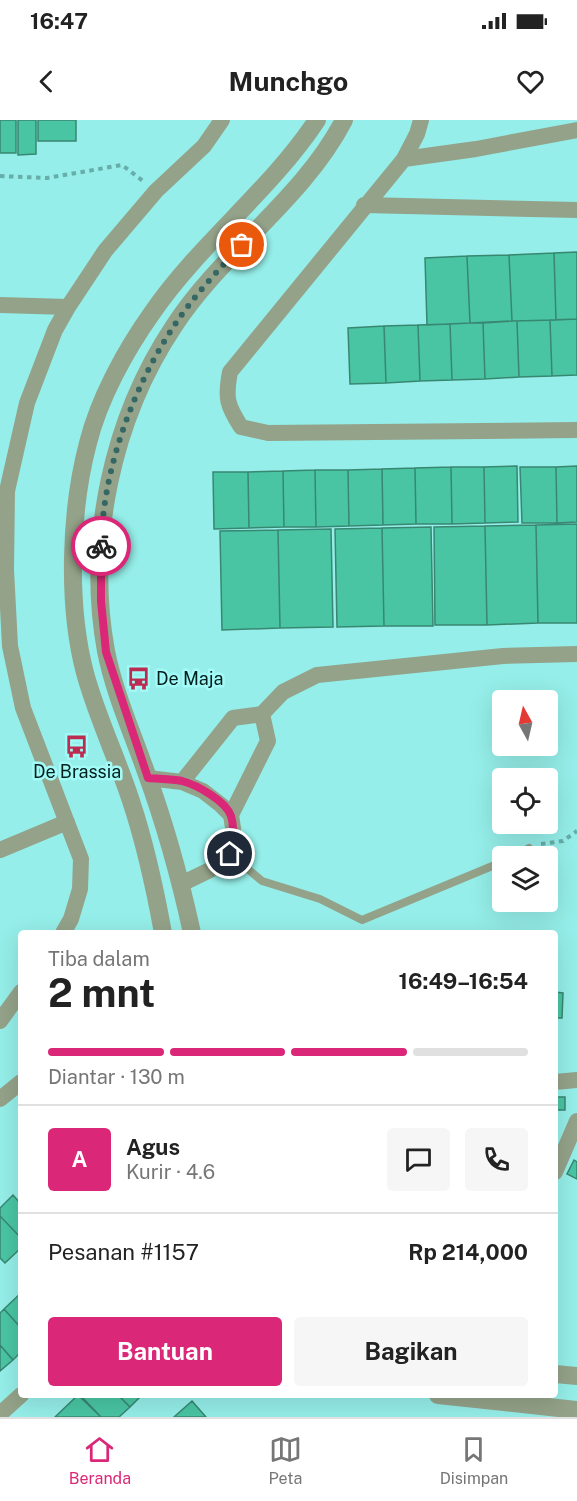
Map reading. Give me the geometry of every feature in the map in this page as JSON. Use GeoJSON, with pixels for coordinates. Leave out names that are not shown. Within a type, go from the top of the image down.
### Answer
{"type":"FeatureCollection","features":[{"type":"Feature","properties":{"kind":"street"},"geometry":{"type":"LineString","coordinates":[[65,930],[71,919],[81,879],[81,859],[23,708],[10,646],[3,570],[7,491],[27,403],[55,330],[68,307],[105,251],[156,191],[204,146],[222,120]]}},
{"type":"Feature","properties":{"kind":"street"},"geometry":{"type":"LineString","coordinates":[[162,930],[155,891],[131,802],[85,671],[74,609],[73,575],[81,480],[88,442],[116,375],[152,313],[194,261],[280,167],[317,120]]}},
{"type":"Feature","properties":{"kind":"street"},"geometry":{"type":"LineString","coordinates":[[191,930],[181,884],[106,652],[101,601],[102,519],[111,474],[142,380],[174,325],[211,279],[303,177],[336,136],[344,120]]}},
{"type":"Feature","properties":{"kind":"street"},"geometry":{"type":"LineString","coordinates":[[421,120],[417,134],[404,159],[364,205],[230,372],[227,390],[228,405],[241,427],[268,433],[577,430]]}},
{"type":"Feature","properties":{"kind":"street"},"geometry":{"type":"LineString","coordinates":[[404,159],[476,149],[577,130]]}},
{"type":"Feature","properties":{"kind":"street"},"geometry":{"type":"LineString","coordinates":[[364,205],[577,210]]}},
{"type":"Feature","properties":{"kind":"street"},"geometry":{"type":"LineString","coordinates":[[0,305],[68,307]]}},
{"type":"Feature","properties":{"kind":"street"},"geometry":{"type":"LineString","coordinates":[[152,313],[174,325]]}},
{"type":"Feature","properties":{"kind":"street"},"geometry":{"type":"LineString","coordinates":[[182,782],[233,718],[262,714],[283,692],[317,675],[503,657],[577,654]]}},
{"type":"Feature","properties":{"kind":"street"},"geometry":{"type":"LineString","coordinates":[[181,884],[210,870],[230,854],[233,828],[231,814],[267,741],[262,714]]}},
{"type":"Feature","properties":{"kind":"street"},"geometry":{"type":"LineString","coordinates":[[148,778],[182,782],[203,791],[231,814]]}},
{"type":"Feature","properties":{"kind":"street"},"geometry":{"type":"LineString","coordinates":[[0,850],[67,822]]}},
{"type":"Feature","properties":{"kind":"street"},"geometry":{"type":"LineString","coordinates":[[0,1021],[18,996]]}},
{"type":"Feature","properties":{"kind":"street"},"geometry":{"type":"LineString","coordinates":[[558,1082],[577,1080]]}},
{"type":"Feature","properties":{"kind":"street"},"geometry":{"type":"LineString","coordinates":[[0,1099],[18,1084]]}},
{"type":"Feature","properties":{"kind":"street"},"geometry":{"type":"LineString","coordinates":[[558,1165],[577,1121]]}},
{"type":"Feature","properties":{"kind":"street"},"geometry":{"type":"LineString","coordinates":[[558,1374],[577,1376]]}},
{"type":"Feature","properties":{"kind":"street"},"geometry":{"type":"LineString","coordinates":[[0,1414],[18,1398]]}},
{"type":"Feature","properties":{"kind":"street"},"geometry":{"type":"LineString","coordinates":[[466,1398],[577,1410]]}},
{"type":"Feature","properties":{"kind":"lane"},"geometry":{"type":"LineString","coordinates":[[230,854],[262,881],[320,899],[362,920],[492,866]]}},
{"type":"Feature","properties":{"kind":"path"},"geometry":{"type":"LineString","coordinates":[[0,176],[47,178],[122,165],[156,191]]}},
{"type":"Feature","properties":{"kind":"path"},"geometry":{"type":"LineString","coordinates":[[530,845],[547,845],[563,841],[577,831]]}},
{"type":"Feature","properties":{"kind":"building"},"geometry":{"type":"Polygon","coordinates":[[[0,120],[16,120],[16,153],[0,153],[0,120]]]}},
{"type":"Feature","properties":{"kind":"building"},"geometry":{"type":"Polygon","coordinates":[[[18,120],[36,120],[36,154],[18,155],[18,120]]]}},
{"type":"Feature","properties":{"kind":"building"},"geometry":{"type":"Polygon","coordinates":[[[38,120],[76,120],[76,141],[38,141],[38,120]]]}},
{"type":"Feature","properties":{"kind":"building"},"geometry":{"type":"Polygon","coordinates":[[[577,252],[577,319],[556,320],[554,253],[577,252]]]}},
{"type":"Feature","properties":{"kind":"building"},"geometry":{"type":"Polygon","coordinates":[[[554,253],[556,320],[512,321],[509,255],[554,253]]]}},
{"type":"Feature","properties":{"kind":"building"},"geometry":{"type":"Polygon","coordinates":[[[509,255],[512,321],[470,323],[467,256],[509,255]]]}},
{"type":"Feature","properties":{"kind":"building"},"geometry":{"type":"Polygon","coordinates":[[[467,256],[470,323],[427,325],[425,258],[467,256]]]}},
{"type":"Feature","properties":{"kind":"building"},"geometry":{"type":"Polygon","coordinates":[[[577,319],[577,375],[552,376],[550,320],[577,319]]]}},
{"type":"Feature","properties":{"kind":"building"},"geometry":{"type":"Polygon","coordinates":[[[550,320],[552,376],[519,377],[517,321],[550,320]]]}},
{"type":"Feature","properties":{"kind":"building"},"geometry":{"type":"Polygon","coordinates":[[[517,321],[519,377],[485,379],[483,323],[517,321]]]}},
{"type":"Feature","properties":{"kind":"building"},"geometry":{"type":"Polygon","coordinates":[[[483,323],[485,379],[452,380],[450,324],[483,323]]]}},
{"type":"Feature","properties":{"kind":"building"},"geometry":{"type":"Polygon","coordinates":[[[450,324],[452,380],[420,381],[418,325],[450,324]]]}},
{"type":"Feature","properties":{"kind":"building"},"geometry":{"type":"Polygon","coordinates":[[[418,325],[420,381],[386,383],[384,326],[418,325]]]}},
{"type":"Feature","properties":{"kind":"building"},"geometry":{"type":"Polygon","coordinates":[[[384,326],[386,383],[350,384],[348,328],[384,326]]]}},
{"type":"Feature","properties":{"kind":"building"},"geometry":{"type":"Polygon","coordinates":[[[517,466],[518,522],[485,523],[484,467],[517,466]]]}},
{"type":"Feature","properties":{"kind":"building"},"geometry":{"type":"Polygon","coordinates":[[[577,466],[577,522],[557,523],[556,467],[577,466]]]}},
{"type":"Feature","properties":{"kind":"building"},"geometry":{"type":"Polygon","coordinates":[[[451,467],[452,524],[416,524],[415,468],[451,467]]]}},
{"type":"Feature","properties":{"kind":"building"},"geometry":{"type":"Polygon","coordinates":[[[451,467],[484,467],[485,523],[452,524],[451,467]]]}},
{"type":"Feature","properties":{"kind":"building"},"geometry":{"type":"Polygon","coordinates":[[[520,467],[556,467],[557,523],[522,523],[520,467]]]}},
{"type":"Feature","properties":{"kind":"building"},"geometry":{"type":"Polygon","coordinates":[[[415,468],[416,524],[383,525],[382,469],[415,468]]]}},
{"type":"Feature","properties":{"kind":"building"},"geometry":{"type":"Polygon","coordinates":[[[382,469],[383,525],[349,526],[348,470],[382,469]]]}},
{"type":"Feature","properties":{"kind":"building"},"geometry":{"type":"Polygon","coordinates":[[[315,470],[316,527],[284,527],[283,471],[315,470]]]}},
{"type":"Feature","properties":{"kind":"building"},"geometry":{"type":"Polygon","coordinates":[[[315,470],[348,470],[349,526],[316,527],[315,470]]]}},
{"type":"Feature","properties":{"kind":"building"},"geometry":{"type":"Polygon","coordinates":[[[283,471],[284,527],[249,528],[248,472],[283,471]]]}},
{"type":"Feature","properties":{"kind":"building"},"geometry":{"type":"Polygon","coordinates":[[[213,472],[248,472],[249,528],[214,529],[213,472]]]}},
{"type":"Feature","properties":{"kind":"building"},"geometry":{"type":"Polygon","coordinates":[[[577,524],[577,623],[538,623],[536,525],[577,524]]]}},
{"type":"Feature","properties":{"kind":"building"},"geometry":{"type":"Polygon","coordinates":[[[536,525],[538,623],[487,625],[485,526],[536,525]]]}},
{"type":"Feature","properties":{"kind":"building"},"geometry":{"type":"Polygon","coordinates":[[[485,526],[487,625],[435,625],[434,527],[485,526]]]}},
{"type":"Feature","properties":{"kind":"building"},"geometry":{"type":"Polygon","coordinates":[[[431,527],[433,626],[384,626],[382,528],[431,527]]]}},
{"type":"Feature","properties":{"kind":"building"},"geometry":{"type":"Polygon","coordinates":[[[382,528],[384,626],[337,627],[335,529],[382,528]]]}},
{"type":"Feature","properties":{"kind":"building"},"geometry":{"type":"Polygon","coordinates":[[[331,529],[333,627],[280,628],[278,530],[331,529]]]}},
{"type":"Feature","properties":{"kind":"building"},"geometry":{"type":"Polygon","coordinates":[[[278,530],[280,628],[222,630],[220,531],[278,530]]]}},
{"type":"Feature","properties":{"kind":"building"},"geometry":{"type":"Polygon","coordinates":[[[558,992],[563,993],[562,1018],[558,1018],[558,992]]]}},
{"type":"Feature","properties":{"kind":"building"},"geometry":{"type":"Polygon","coordinates":[[[558,1097],[565,1097],[565,1110],[558,1110],[558,1097]]]}},
{"type":"Feature","properties":{"kind":"building"},"geometry":{"type":"Polygon","coordinates":[[[574,1160],[577,1162],[577,1179],[567,1174],[574,1160]]]}},
{"type":"Feature","properties":{"kind":"building"},"geometry":{"type":"Polygon","coordinates":[[[13,1195],[18,1201],[18,1235],[0,1216],[0,1208],[13,1195]]]}},
{"type":"Feature","properties":{"kind":"building"},"geometry":{"type":"Polygon","coordinates":[[[0,1216],[18,1235],[18,1251],[5,1263],[0,1258],[0,1216]]]}},
{"type":"Feature","properties":{"kind":"building"},"geometry":{"type":"Polygon","coordinates":[[[18,1296],[18,1325],[4,1309],[18,1296]]]}},
{"type":"Feature","properties":{"kind":"building"},"geometry":{"type":"Polygon","coordinates":[[[4,1309],[18,1325],[18,1355],[13,1360],[0,1345],[0,1313],[4,1309]]]}},
{"type":"Feature","properties":{"kind":"building"},"geometry":{"type":"Polygon","coordinates":[[[0,1345],[13,1360],[0,1371],[0,1345]]]}},
{"type":"Feature","properties":{"kind":"building"},"geometry":{"type":"Polygon","coordinates":[[[75,1398],[81,1398],[101,1417],[55,1417],[75,1398]]]}},
{"type":"Feature","properties":{"kind":"building"},"geometry":{"type":"Polygon","coordinates":[[[83,1398],[121,1398],[130,1407],[119,1417],[101,1417],[83,1398]]]}},
{"type":"Feature","properties":{"kind":"building"},"geometry":{"type":"Polygon","coordinates":[[[121,1398],[139,1398],[130,1407],[121,1398]]]}},
{"type":"Feature","properties":{"kind":"building"},"geometry":{"type":"Polygon","coordinates":[[[192,1401],[206,1417],[174,1417],[192,1401]]]}},
{"type":"Feature","properties":{"kind":"way so far"},"geometry":{"type":"LineString","coordinates":[[101,546],[102,519],[108,484],[142,380],[174,325],[242,245]]}},
{"type":"Feature","properties":{"kind":"place","name":"De Maja"},"geometry":{"type":"Point","coordinates":[138,679]}},
{"type":"Feature","properties":{"kind":"place","name":"De Brassia"},"geometry":{"type":"Point","coordinates":[77,746]}},
{"type":"Feature","properties":{"kind":"route"},"geometry":{"type":"LineString","coordinates":[[101,546],[101,601],[106,652],[148,778],[182,782],[203,791],[231,814],[233,828],[230,854]]}}]}
